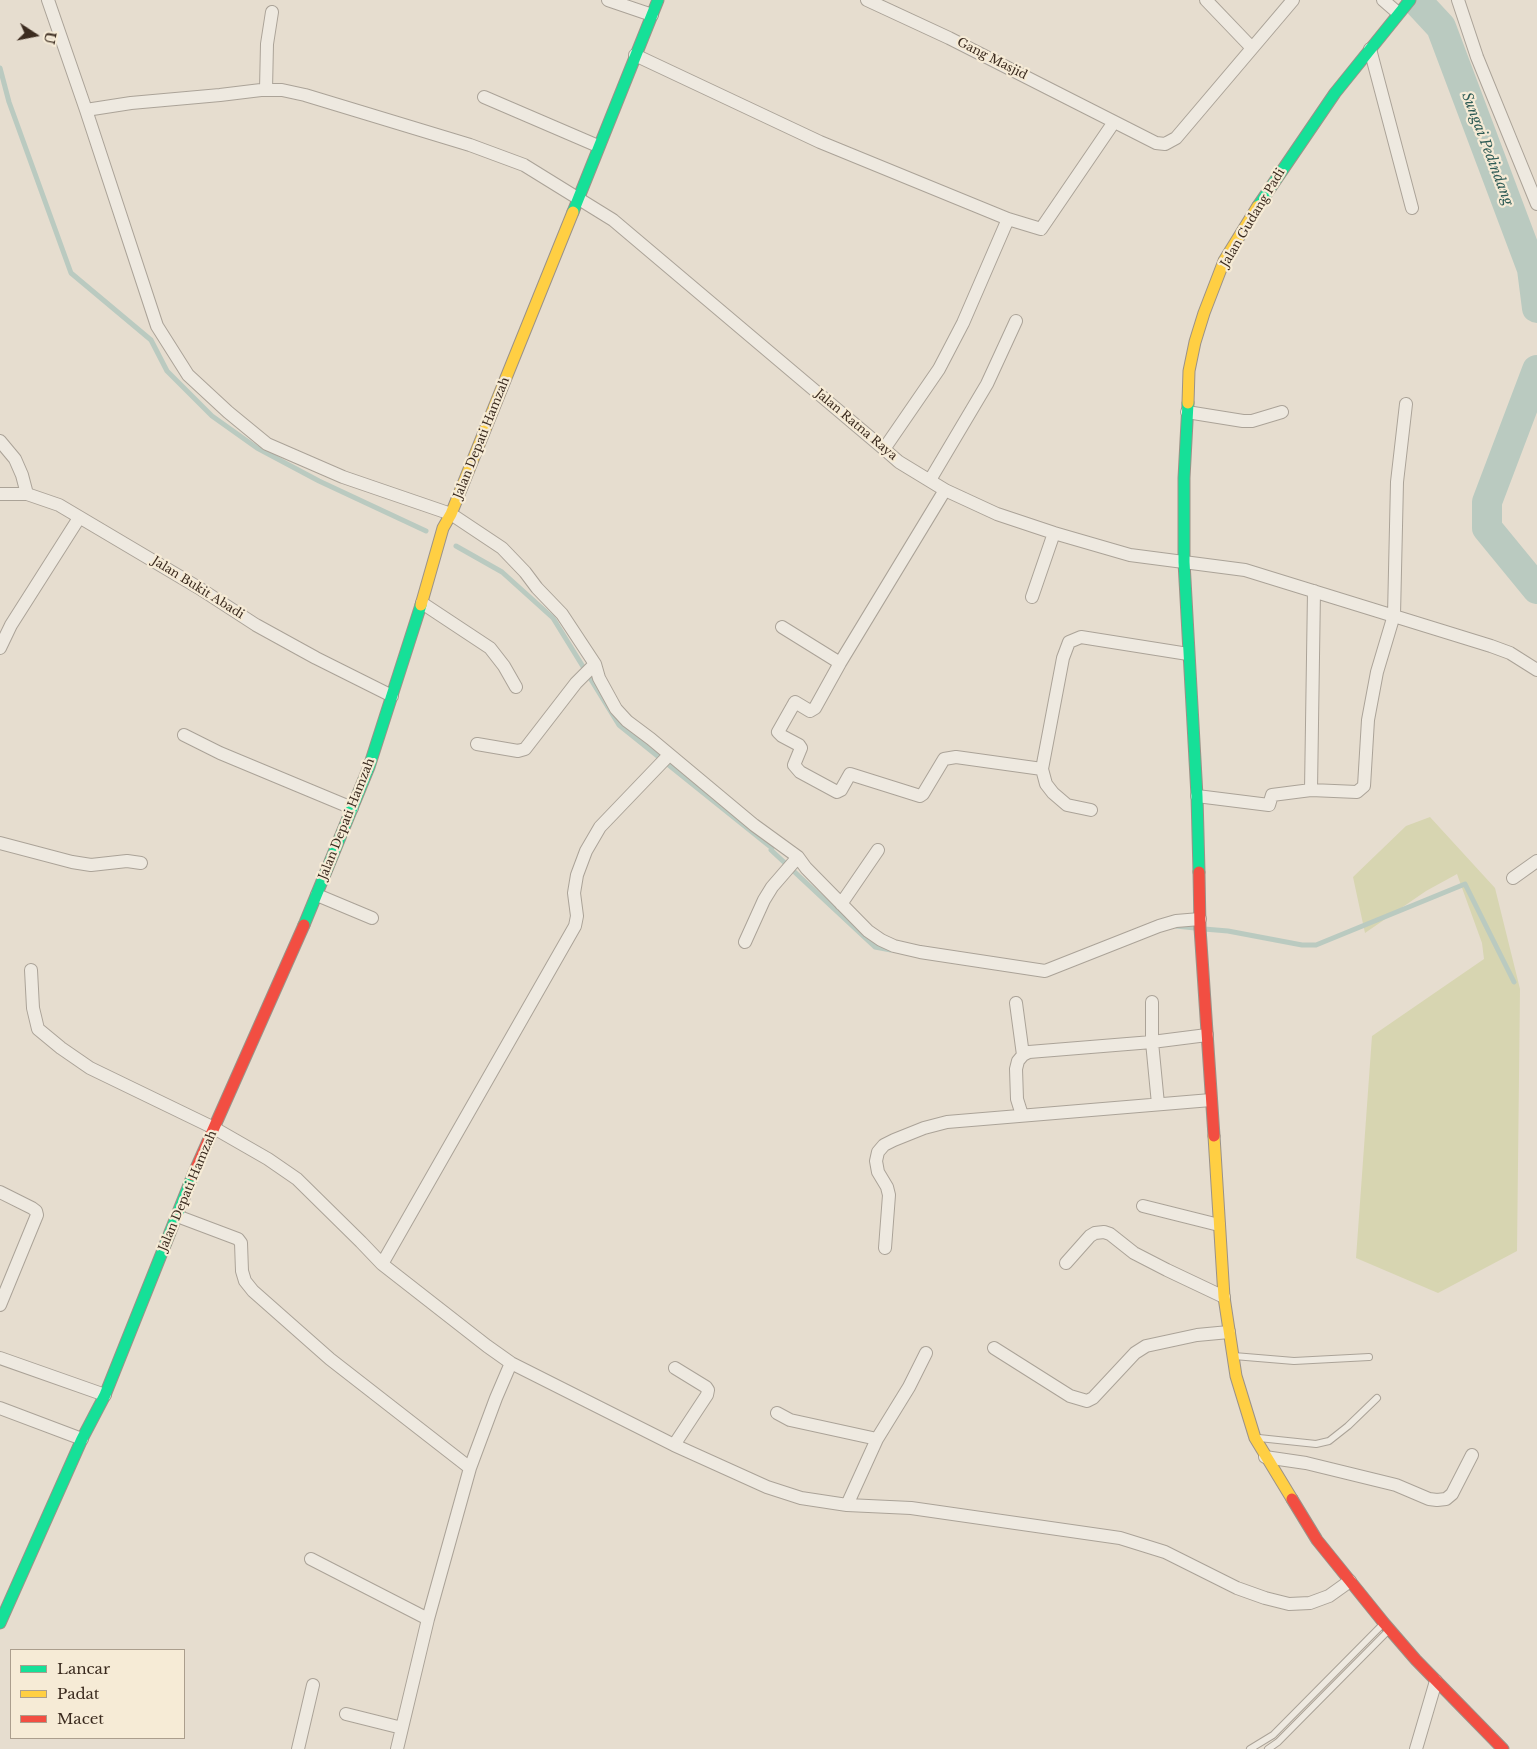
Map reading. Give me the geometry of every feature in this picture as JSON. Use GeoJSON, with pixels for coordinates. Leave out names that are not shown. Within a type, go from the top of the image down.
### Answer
{"type":"FeatureCollection","features":[{"type":"Feature","properties":{"kind":"street"},"geometry":{"type":"LineString","coordinates":[[48,0],[157,326],[188,375],[228,412],[267,444],[343,477],[451,514],[502,548],[526,572],[537,588],[562,614],[616,709],[627,721],[651,738],[667,757],[754,824],[794,861],[806,868],[868,931],[894,946],[920,952],[1034,971],[1045,971],[1159,926],[1176,921],[1200,923]]}},
{"type":"Feature","properties":{"kind":"street"},"geometry":{"type":"LineString","coordinates":[[608,0],[652,15]]}},
{"type":"Feature","properties":{"kind":"street","name":"Jalan Depati Hamzah"},"geometry":{"type":"LineString","coordinates":[[0,1623],[82,1440],[105,1395],[177,1216],[316,895],[369,767],[422,603],[442,528],[451,514],[658,0]]}},
{"type":"Feature","properties":{"kind":"street","name":"Gang Masjid"},"geometry":{"type":"LineString","coordinates":[[868,0],[949,38],[1156,143],[1165,144],[1176,138],[1252,48]]}},
{"type":"Feature","properties":{"kind":"street"},"geometry":{"type":"LineString","coordinates":[[1206,0],[1252,48],[1293,0]]}},
{"type":"Feature","properties":{"kind":"street"},"geometry":{"type":"LineString","coordinates":[[1383,0],[1399,12]]}},
{"type":"Feature","properties":{"kind":"street","name":"Jalan Gudang Padi"},"geometry":{"type":"LineString","coordinates":[[1410,0],[1335,93],[1263,197],[1224,261],[1195,342],[1189,371],[1184,478],[1184,562],[1197,796],[1200,923],[1224,1296],[1236,1376],[1255,1438],[1317,1540],[1416,1660],[1503,1749]]}},
{"type":"Feature","properties":{"kind":"street"},"geometry":{"type":"LineString","coordinates":[[1458,0],[1477,57],[1537,204]]}},
{"type":"Feature","properties":{"kind":"street"},"geometry":{"type":"LineString","coordinates":[[266,89],[267,44],[272,12]]}},
{"type":"Feature","properties":{"kind":"street"},"geometry":{"type":"LineString","coordinates":[[1370,49],[1412,208]]}},
{"type":"Feature","properties":{"kind":"street"},"geometry":{"type":"LineString","coordinates":[[635,55],[820,142],[1008,219],[1041,228],[1114,122]]}},
{"type":"Feature","properties":{"kind":"street","name":"Jalan Ratna Raya"},"geometry":{"type":"LineString","coordinates":[[86,110],[131,103],[266,89],[289,91],[470,145],[524,165],[613,220],[899,462],[945,490],[997,514],[1130,555],[1245,570],[1394,615],[1510,653],[1537,670]]}},
{"type":"Feature","properties":{"kind":"street"},"geometry":{"type":"LineString","coordinates":[[484,97],[598,146]]}},
{"type":"Feature","properties":{"kind":"street"},"geometry":{"type":"LineString","coordinates":[[884,449],[939,368],[963,323],[1008,219]]}},
{"type":"Feature","properties":{"kind":"street"},"geometry":{"type":"LineString","coordinates":[[930,480],[987,384],[1016,321]]}},
{"type":"Feature","properties":{"kind":"street"},"geometry":{"type":"LineString","coordinates":[[1197,796],[1270,805],[1272,795],[1311,790],[1357,792],[1364,786],[1368,720],[1377,672],[1394,615],[1397,482],[1406,404]]}},
{"type":"Feature","properties":{"kind":"street"},"geometry":{"type":"LineString","coordinates":[[1187,412],[1243,421],[1252,421],[1282,412]]}},
{"type":"Feature","properties":{"kind":"street"},"geometry":{"type":"LineString","coordinates":[[0,441],[15,459],[27,494]]}},
{"type":"Feature","properties":{"kind":"street"},"geometry":{"type":"LineString","coordinates":[[945,490],[840,663],[816,708],[810,711],[795,702],[778,732],[801,748],[794,765],[800,772],[837,792],[841,790],[850,774],[920,796],[944,759],[956,756],[1042,769]]}},
{"type":"Feature","properties":{"kind":"street","name":"Jalan Bukit Abadi"},"geometry":{"type":"LineString","coordinates":[[0,494],[27,494],[59,505],[200,588],[256,625],[392,696]]}},
{"type":"Feature","properties":{"kind":"street"},"geometry":{"type":"LineString","coordinates":[[0,648],[11,625],[79,518]]}},
{"type":"Feature","properties":{"kind":"street"},"geometry":{"type":"LineString","coordinates":[[1032,597],[1054,533]]}},
{"type":"Feature","properties":{"kind":"street"},"geometry":{"type":"LineString","coordinates":[[1311,790],[1314,591]]}},
{"type":"Feature","properties":{"kind":"street"},"geometry":{"type":"LineString","coordinates":[[422,603],[490,648],[504,666],[516,688]]}},
{"type":"Feature","properties":{"kind":"street"},"geometry":{"type":"LineString","coordinates":[[782,626],[840,663]]}},
{"type":"Feature","properties":{"kind":"street"},"geometry":{"type":"LineString","coordinates":[[1091,810],[1067,805],[1052,793],[1046,784],[1042,769],[1062,658],[1069,642],[1082,637],[1188,654]]}},
{"type":"Feature","properties":{"kind":"street"},"geometry":{"type":"LineString","coordinates":[[477,744],[518,751],[524,749],[591,667]]}},
{"type":"Feature","properties":{"kind":"street"},"geometry":{"type":"LineString","coordinates":[[184,735],[220,753],[352,808]]}},
{"type":"Feature","properties":{"kind":"street"},"geometry":{"type":"LineString","coordinates":[[382,1264],[575,926],[577,916],[574,893],[577,875],[586,851],[600,827],[667,757]]}},
{"type":"Feature","properties":{"kind":"street"},"geometry":{"type":"LineString","coordinates":[[0,842],[72,862],[91,865],[127,861],[141,863]]}},
{"type":"Feature","properties":{"kind":"street"},"geometry":{"type":"LineString","coordinates":[[841,904],[878,850]]}},
{"type":"Feature","properties":{"kind":"street"},"geometry":{"type":"LineString","coordinates":[[745,942],[764,900],[794,861]]}},
{"type":"Feature","properties":{"kind":"street"},"geometry":{"type":"LineString","coordinates":[[1513,878],[1537,861]]}},
{"type":"Feature","properties":{"kind":"street"},"geometry":{"type":"LineString","coordinates":[[316,895],[372,918]]}},
{"type":"Feature","properties":{"kind":"street"},"geometry":{"type":"LineString","coordinates":[[31,970],[33,1008],[38,1029],[90,1068],[214,1128],[268,1159],[297,1179],[382,1264],[442,1312],[511,1363],[674,1446],[776,1490],[801,1498],[847,1505],[912,1508],[1120,1538],[1165,1552],[1238,1588],[1289,1604],[1310,1603],[1329,1596],[1350,1581]]}},
{"type":"Feature","properties":{"kind":"street"},"geometry":{"type":"LineString","coordinates":[[1152,1002],[1152,1042],[1158,1104]]}},
{"type":"Feature","properties":{"kind":"street"},"geometry":{"type":"LineString","coordinates":[[1016,1003],[1023,1054]]}},
{"type":"Feature","properties":{"kind":"street"},"geometry":{"type":"LineString","coordinates":[[1022,1115],[1017,1098],[1016,1083],[1018,1061],[1023,1054],[1206,1035]]}},
{"type":"Feature","properties":{"kind":"street"},"geometry":{"type":"LineString","coordinates":[[884,1248],[889,1195],[887,1187],[878,1172],[876,1161],[878,1152],[884,1145],[902,1136],[935,1124],[1211,1100]]}},
{"type":"Feature","properties":{"kind":"street"},"geometry":{"type":"LineString","coordinates":[[0,1192],[32,1208],[36,1211],[37,1215],[0,1305]]}},
{"type":"Feature","properties":{"kind":"street"},"geometry":{"type":"LineString","coordinates":[[1143,1206],[1219,1225]]}},
{"type":"Feature","properties":{"kind":"street"},"geometry":{"type":"LineString","coordinates":[[177,1216],[238,1239],[241,1243],[242,1271],[245,1281],[253,1291],[330,1359],[470,1468]]}},
{"type":"Feature","properties":{"kind":"street"},"geometry":{"type":"LineString","coordinates":[[1066,1263],[1090,1236],[1095,1233],[1104,1232],[1110,1234],[1134,1253],[1224,1296]]}},
{"type":"Feature","properties":{"kind":"street"},"geometry":{"type":"LineString","coordinates":[[994,1348],[1070,1396],[1087,1402],[1093,1398],[1135,1352],[1146,1346],[1197,1335],[1230,1332]]}},
{"type":"Feature","properties":{"kind":"street"},"geometry":{"type":"LineString","coordinates":[[847,1505],[877,1439],[916,1376],[926,1353]]}},
{"type":"Feature","properties":{"kind":"street"},"geometry":{"type":"LineString","coordinates":[[0,1358],[105,1395]]}},
{"type":"Feature","properties":{"kind":"street"},"geometry":{"type":"LineString","coordinates":[[397,1749],[428,1619],[470,1468],[511,1363]]}},
{"type":"Feature","properties":{"kind":"street"},"geometry":{"type":"LineString","coordinates":[[674,1446],[707,1395],[708,1390],[675,1368]]}},
{"type":"Feature","properties":{"kind":"street"},"geometry":{"type":"LineString","coordinates":[[0,1408],[82,1440]]}},
{"type":"Feature","properties":{"kind":"street"},"geometry":{"type":"LineString","coordinates":[[777,1413],[790,1420],[877,1439]]}},
{"type":"Feature","properties":{"kind":"street"},"geometry":{"type":"LineString","coordinates":[[1265,1457],[1306,1463],[1387,1482],[1429,1499],[1437,1500],[1446,1499],[1452,1494],[1472,1456]]}},
{"type":"Feature","properties":{"kind":"street"},"geometry":{"type":"LineString","coordinates":[[311,1559],[428,1619]]}},
{"type":"Feature","properties":{"kind":"street"},"geometry":{"type":"LineString","coordinates":[[1416,1749],[1436,1681]]}},
{"type":"Feature","properties":{"kind":"street"},"geometry":{"type":"LineString","coordinates":[[298,1749],[313,1685]]}},
{"type":"Feature","properties":{"kind":"street"},"geometry":{"type":"LineString","coordinates":[[346,1714],[402,1728]]}},
{"type":"Feature","properties":{"kind":"lane"},"geometry":{"type":"LineString","coordinates":[[1233,1356],[1294,1360],[1369,1357]]}},
{"type":"Feature","properties":{"kind":"lane"},"geometry":{"type":"LineString","coordinates":[[1255,1438],[1316,1444],[1329,1441],[1348,1426],[1377,1398]]}},
{"type":"Feature","properties":{"kind":"lane"},"geometry":{"type":"LineString","coordinates":[[1250,1749],[1273,1735],[1387,1626]]}},
{"type":"Feature","properties":{"kind":"lane"},"geometry":{"type":"LineString","coordinates":[[1268,1749],[1278,1742],[1387,1626]]}},
{"type":"Feature","properties":{"kind":"shaded area"},"geometry":{"type":"Polygon","coordinates":[[[1430,817],[1495,888],[1520,989],[1517,1251],[1438,1293],[1356,1258],[1372,1036],[1484,959],[1482,943],[1457,874],[1426,891],[1365,933],[1353,877],[1406,826],[1430,817]]]}},
{"type":"Feature","properties":{"kind":"waterway","name":"Sungai Pedindang"},"geometry":{"type":"LineString","coordinates":[[1416,0],[1441,27],[1532,269],[1537,308]]}},
{"type":"Feature","properties":{"kind":"waterway"},"geometry":{"type":"LineString","coordinates":[[0,68],[9,102],[71,273],[151,340],[167,371],[212,416],[257,448],[319,481],[426,531]]}},
{"type":"Feature","properties":{"kind":"waterway","name":"Sungai Pedindang"},"geometry":{"type":"LineString","coordinates":[[1537,370],[1487,502],[1487,528],[1537,589]]}},
{"type":"Feature","properties":{"kind":"waterway"},"geometry":{"type":"LineString","coordinates":[[456,546],[502,572],[553,618],[619,725],[772,848],[771,850],[875,947],[891,950]]}},
{"type":"Feature","properties":{"kind":"waterway"},"geometry":{"type":"LineString","coordinates":[[1204,929],[1228,931],[1302,945],[1316,945],[1465,884],[1514,982]]}},
{"type":"Feature","properties":{"kind":"waterway"},"geometry":{"type":"LineString","coordinates":[[1176,926],[1195,928]]}},
{"type":"Feature","properties":{"kind":"traffic: fast"},"geometry":{"type":"LineString","coordinates":[[573,212],[658,0]]}},
{"type":"Feature","properties":{"kind":"traffic: fast"},"geometry":{"type":"LineString","coordinates":[[1258,206],[1335,93],[1410,0]]}},
{"type":"Feature","properties":{"kind":"traffic: fast"},"geometry":{"type":"LineString","coordinates":[[1188,403],[1184,478],[1184,562],[1197,796],[1199,872]]}},
{"type":"Feature","properties":{"kind":"traffic: fast"},"geometry":{"type":"LineString","coordinates":[[304,925],[369,767],[421,605]]}},
{"type":"Feature","properties":{"kind":"traffic: fast"},"geometry":{"type":"LineString","coordinates":[[0,1623],[82,1439],[105,1395],[193,1175]]}},
{"type":"Feature","properties":{"kind":"traffic: slow"},"geometry":{"type":"LineString","coordinates":[[1188,403],[1189,371],[1204,313],[1224,261],[1258,206]]}},
{"type":"Feature","properties":{"kind":"traffic: slow"},"geometry":{"type":"LineString","coordinates":[[421,605],[443,528],[451,514],[573,212]]}},
{"type":"Feature","properties":{"kind":"traffic: slow"},"geometry":{"type":"LineString","coordinates":[[1214,1136],[1224,1297],[1236,1376],[1255,1438],[1292,1499]]}},
{"type":"Feature","properties":{"kind":"traffic: jam"},"geometry":{"type":"LineString","coordinates":[[1199,872],[1200,928],[1214,1136]]}},
{"type":"Feature","properties":{"kind":"traffic: jam"},"geometry":{"type":"LineString","coordinates":[[193,1175],[304,925]]}},
{"type":"Feature","properties":{"kind":"traffic: jam"},"geometry":{"type":"LineString","coordinates":[[1292,1499],[1317,1540],[1384,1623],[1416,1660],[1503,1749]]}}]}
